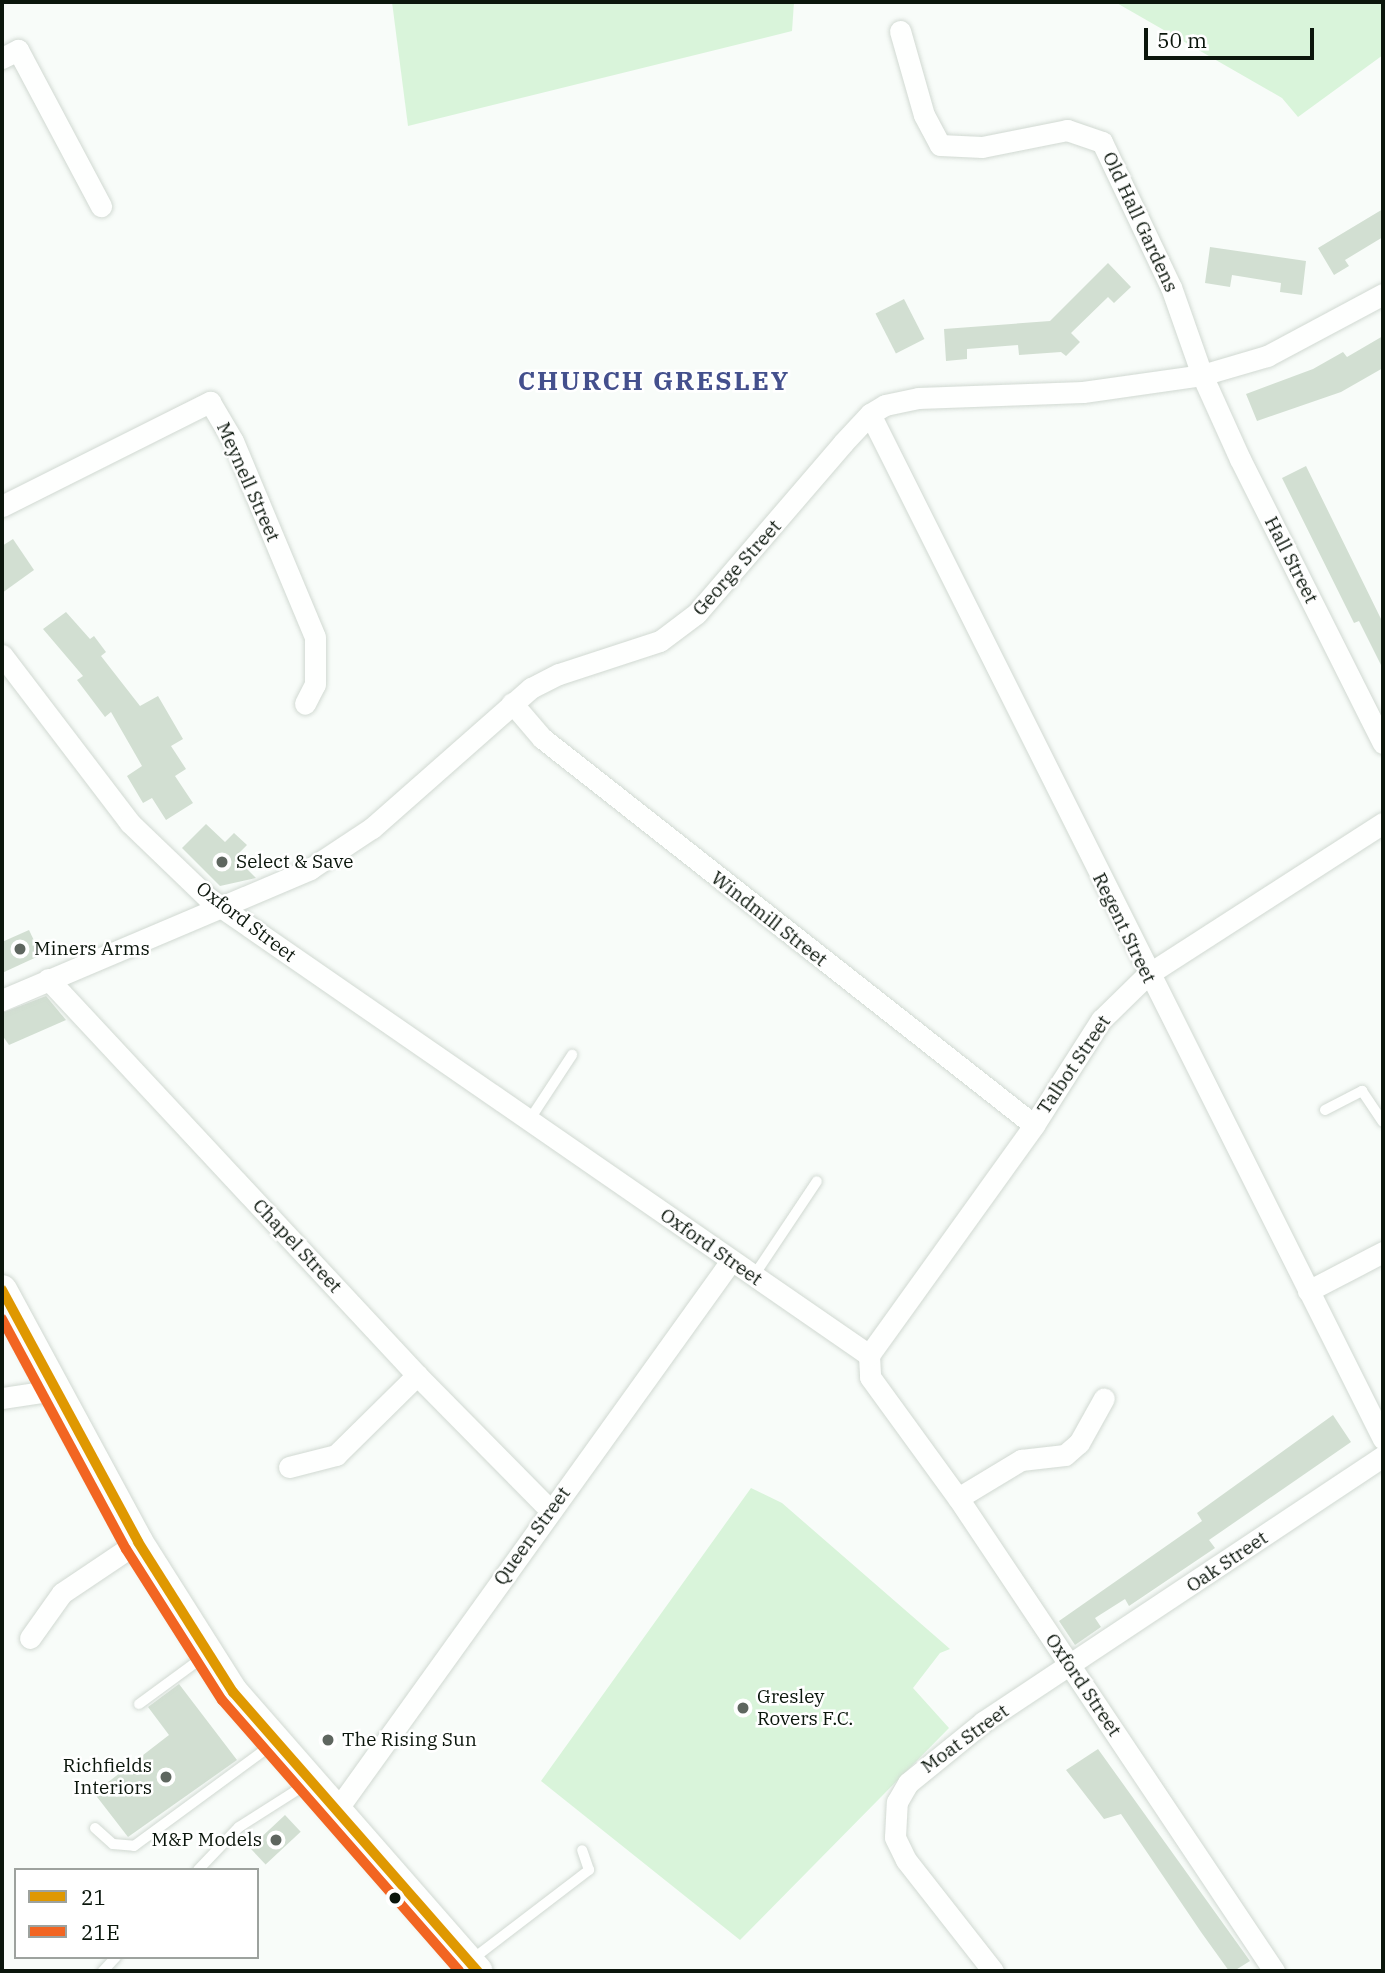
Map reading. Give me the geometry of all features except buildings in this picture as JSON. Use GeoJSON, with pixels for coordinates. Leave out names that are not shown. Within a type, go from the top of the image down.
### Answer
{"type":"FeatureCollection","features":[{"type":"Feature","properties":{"kind":"street","name":"Old Hall Gardens"},"geometry":{"type":"LineString","coordinates":[[900,31],[924,115],[940,145],[982,147],[1068,130],[1102,142],[1171,287],[1202,375]]}},
{"type":"Feature","properties":{"kind":"street"},"geometry":{"type":"LineString","coordinates":[[10,54],[101,206]]}},
{"type":"Feature","properties":{"kind":"street","name":"George Street"},"geometry":{"type":"LineString","coordinates":[[2,1000],[310,869],[372,828],[512,703],[559,674],[660,641],[697,613],[870,414],[899,400],[1083,392],[1202,375],[1267,356],[1383,294]]}},
{"type":"Feature","properties":{"kind":"street","name":"Hall Street"},"geometry":{"type":"LineString","coordinates":[[1202,375],[1383,743]]}},
{"type":"Feature","properties":{"kind":"street","name":"Meynell Street"},"geometry":{"type":"LineString","coordinates":[[2,506],[210,402],[233,441],[315,637],[315,684],[305,704]]}},
{"type":"Feature","properties":{"kind":"street","name":"Regent Street"},"geometry":{"type":"LineString","coordinates":[[870,414],[1147,975],[1383,1439]]}},
{"type":"Feature","properties":{"kind":"street","name":"Oxford Street"},"geometry":{"type":"LineString","coordinates":[[2,655],[130,823],[222,908],[530,1119],[730,1262],[869,1355],[870,1377],[958,1498],[1274,1971]]}},
{"type":"Feature","properties":{"kind":"street","name":"Windmill Street"},"geometry":{"type":"LineString","coordinates":[[512,703],[553,747],[1034,1125]]}},
{"type":"Feature","properties":{"kind":"street","name":"Talbot Street"},"geometry":{"type":"LineString","coordinates":[[869,1355],[1034,1125],[1101,1020],[1147,975],[1383,823]]}},
{"type":"Feature","properties":{"kind":"street","name":"Chapel Street"},"geometry":{"type":"LineString","coordinates":[[48,979],[417,1375],[550,1510]]}},
{"type":"Feature","properties":{"kind":"street"},"geometry":{"type":"LineString","coordinates":[[1308,1291],[1383,1252]]}},
{"type":"Feature","properties":{"kind":"street","name":"Queen Street"},"geometry":{"type":"LineString","coordinates":[[336,1811],[730,1262]]}},
{"type":"Feature","properties":{"kind":"street"},"geometry":{"type":"LineString","coordinates":[[2,1290],[138,1542],[233,1692],[472,1967]]}},
{"type":"Feature","properties":{"kind":"street"},"geometry":{"type":"LineString","coordinates":[[289,1467],[336,1455],[417,1375]]}},
{"type":"Feature","properties":{"kind":"street"},"geometry":{"type":"LineString","coordinates":[[2,1398],[55,1390]]}},
{"type":"Feature","properties":{"kind":"street"},"geometry":{"type":"LineString","coordinates":[[958,1498],[1021,1460],[1065,1455],[1079,1443],[1104,1398]]}},
{"type":"Feature","properties":{"kind":"street","name":"Oak Street"},"geometry":{"type":"LineString","coordinates":[[1071,1667],[1383,1456]]}},
{"type":"Feature","properties":{"kind":"street"},"geometry":{"type":"LineString","coordinates":[[30,1638],[62,1593],[138,1542]]}},
{"type":"Feature","properties":{"kind":"street","name":"Moat Street"},"geometry":{"type":"LineString","coordinates":[[993,1971],[906,1860],[892,1821],[897,1802],[908,1783],[935,1758],[1071,1667]]}},
{"type":"Feature","properties":{"kind":"lane"},"geometry":{"type":"LineString","coordinates":[[530,1119],[572,1055]]}},
{"type":"Feature","properties":{"kind":"lane"},"geometry":{"type":"LineString","coordinates":[[1325,1110],[1362,1091],[1383,1122]]}},
{"type":"Feature","properties":{"kind":"lane"},"geometry":{"type":"LineString","coordinates":[[753,1277],[817,1181]]}},
{"type":"Feature","properties":{"kind":"lane"},"geometry":{"type":"LineString","coordinates":[[139,1704],[208,1654]]}},
{"type":"Feature","properties":{"kind":"lane"},"geometry":{"type":"LineString","coordinates":[[95,1828],[113,1844],[134,1846],[276,1741]]}},
{"type":"Feature","properties":{"kind":"lane"},"geometry":{"type":"LineString","coordinates":[[200,1868],[239,1827],[311,1782]]}},
{"type":"Feature","properties":{"kind":"lane"},"geometry":{"type":"LineString","coordinates":[[472,1967],[589,1870],[582,1850]]}},
{"type":"Feature","properties":{"kind":"green space"},"geometry":{"type":"Polygon","coordinates":[[[392,2],[794,2],[792,31],[408,126],[392,2]]]}},
{"type":"Feature","properties":{"kind":"green space"},"geometry":{"type":"Polygon","coordinates":[[[1115,2],[1383,2],[1383,55],[1298,117],[1282,98],[1115,2]]]}},
{"type":"Feature","properties":{"kind":"green space","name":"Gresley Rovers F.C."},"geometry":{"type":"Polygon","coordinates":[[[751,1488],[782,1503],[950,1649],[940,1653],[913,1688],[949,1728],[740,1940],[541,1781],[751,1488]]]}},
{"type":"Feature","properties":{"kind":"transit line","name":"21"},"geometry":{"type":"LineString","coordinates":[[2,1290],[138,1542],[233,1692],[477,1971]]}},
{"type":"Feature","properties":{"kind":"transit line","name":"21E"},"geometry":{"type":"LineString","coordinates":[[2,1319],[126,1549],[222,1700],[459,1971]]}},
{"type":"Feature","properties":{"kind":"place","name":"Select & Save"},"geometry":{"type":"Point","coordinates":[222,862]}},
{"type":"Feature","properties":{"kind":"place","name":"Miners Arms"},"geometry":{"type":"Point","coordinates":[20,949]}},
{"type":"Feature","properties":{"kind":"place","name":"Gresley Rovers F.C."},"geometry":{"type":"Point","coordinates":[743,1708]}},
{"type":"Feature","properties":{"kind":"place","name":"The Rising Sun"},"geometry":{"type":"Point","coordinates":[328,1740]}},
{"type":"Feature","properties":{"kind":"place","name":"Richfields Interiors"},"geometry":{"type":"Point","coordinates":[166,1777]}},
{"type":"Feature","properties":{"kind":"place","name":"M&P Models"},"geometry":{"type":"Point","coordinates":[276,1840]}},
{"type":"Feature","properties":{"kind":"district","name":"CHURCH GRESLEY"},"geometry":{"type":"Point","coordinates":[654,381]}}]}
